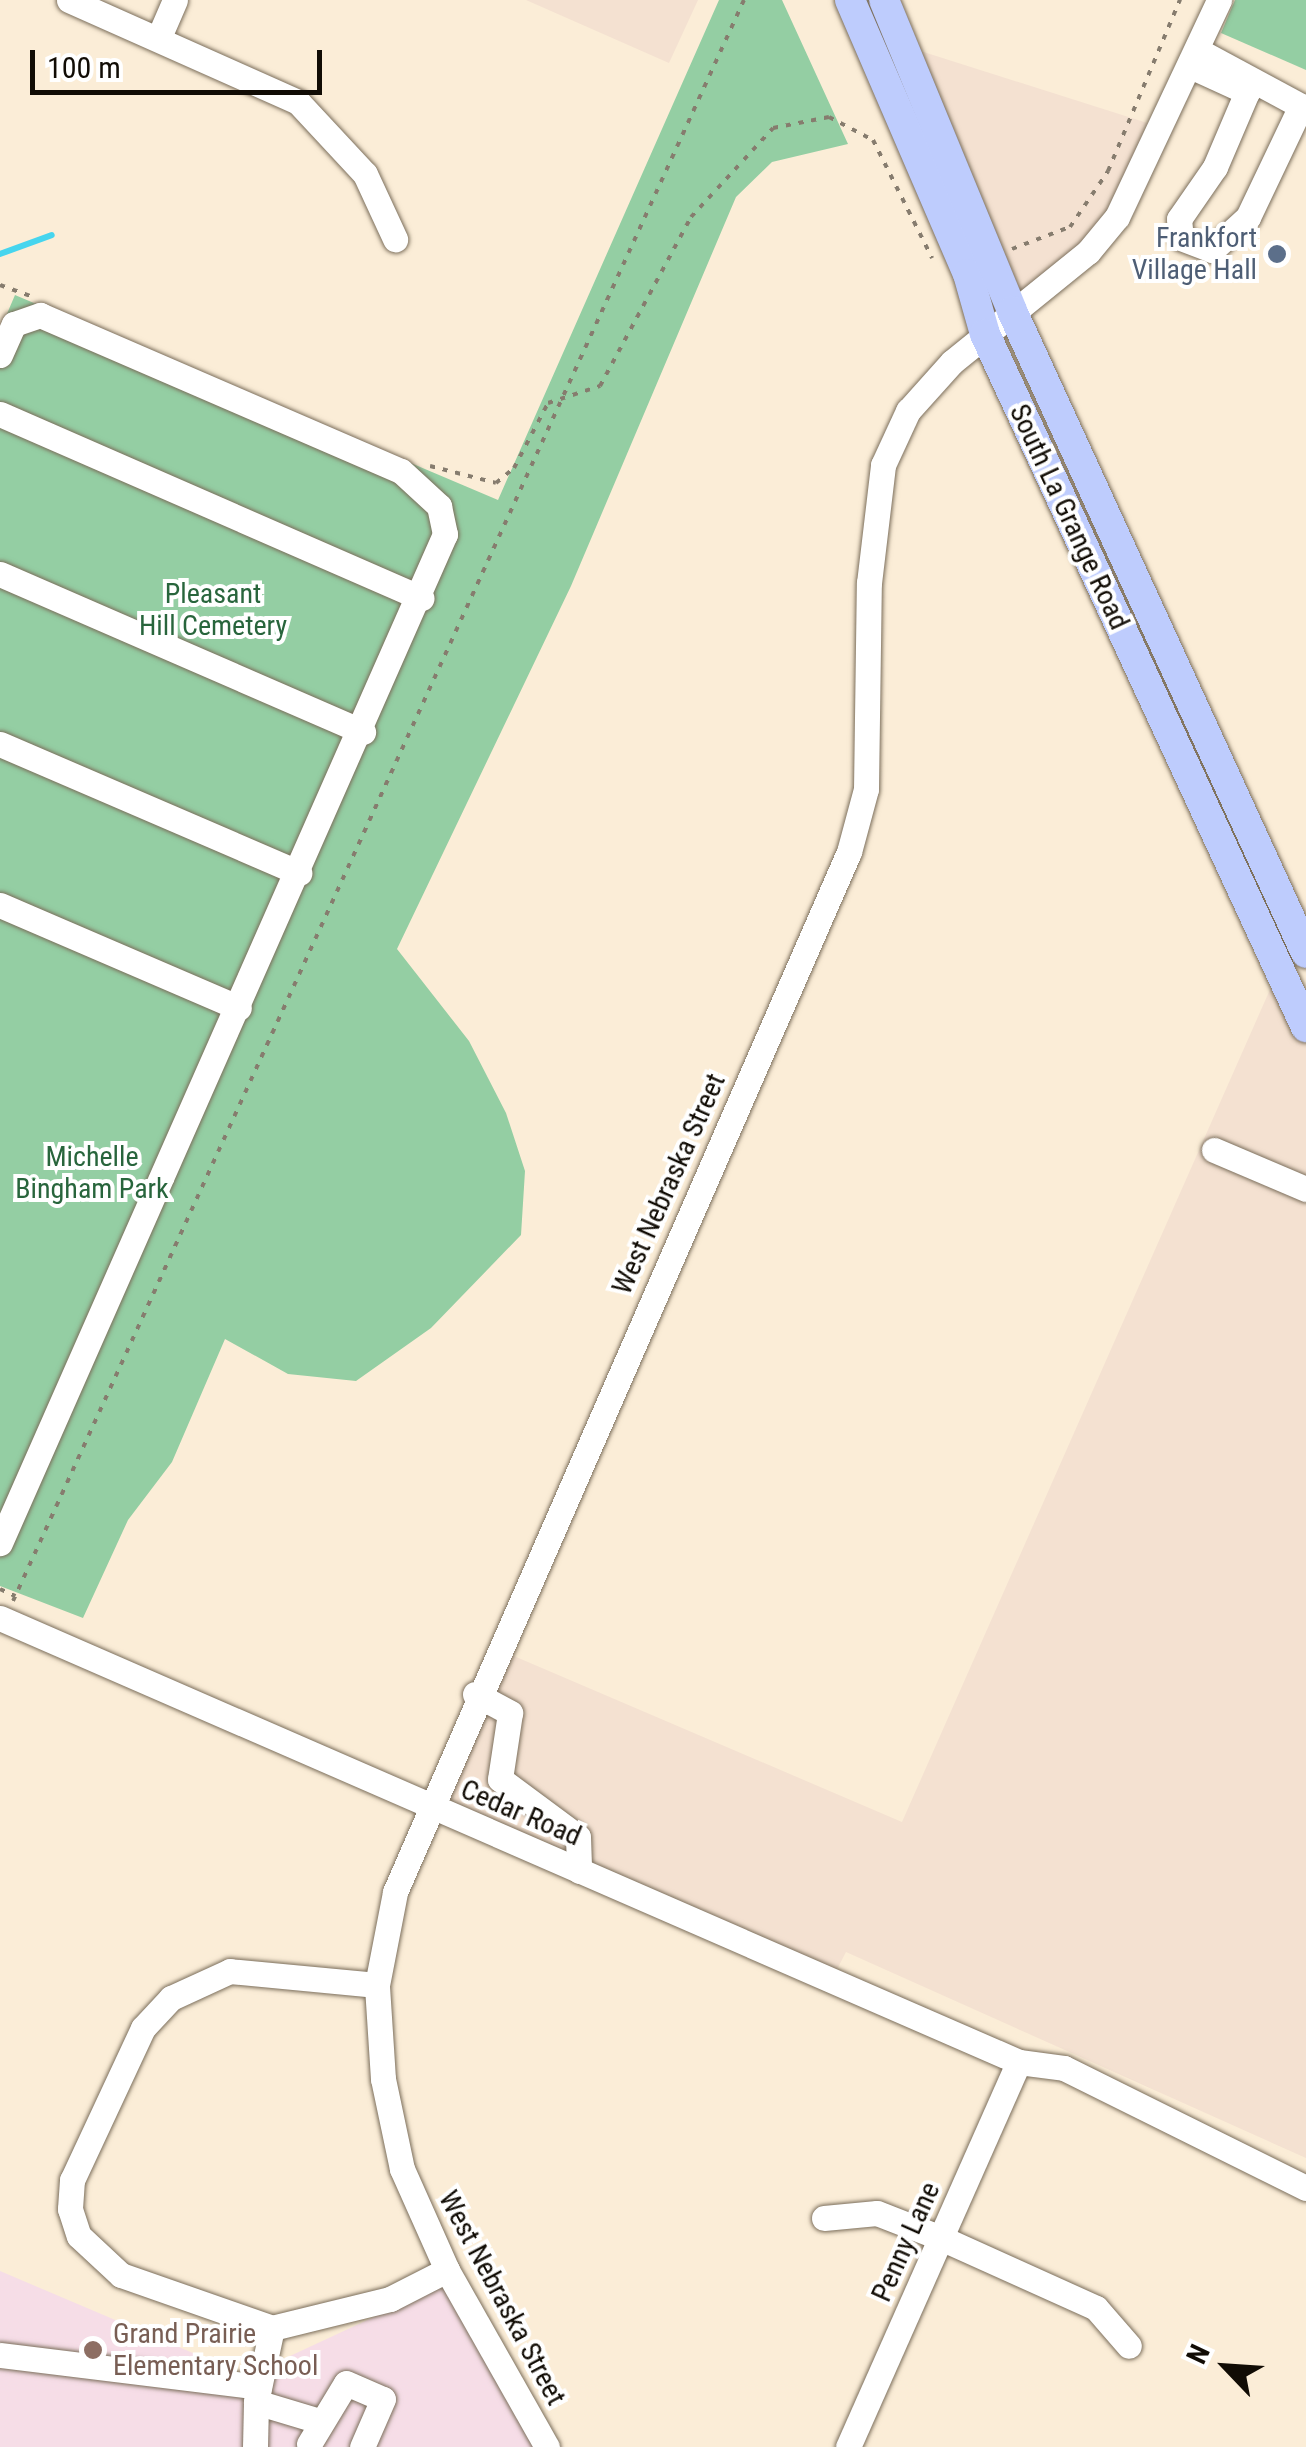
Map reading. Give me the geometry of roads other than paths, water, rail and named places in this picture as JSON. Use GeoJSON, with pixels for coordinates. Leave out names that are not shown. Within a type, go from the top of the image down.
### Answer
{"type":"FeatureCollection","features":[{"type":"Feature","properties":{"kind":"main road","name":"South La Grange Road"},"geometry":{"type":"LineString","coordinates":[[850,0],[968,274],[984,334],[1306,1027]]}},
{"type":"Feature","properties":{"kind":"main road","name":"South La Grange Road"},"geometry":{"type":"LineString","coordinates":[[884,0],[1012,311],[1306,953]]}},
{"type":"Feature","properties":{"kind":"street"},"geometry":{"type":"LineString","coordinates":[[69,0],[298,102],[365,174],[396,240]]}},
{"type":"Feature","properties":{"kind":"street"},"geometry":{"type":"LineString","coordinates":[[158,37],[175,0]]}},
{"type":"Feature","properties":{"kind":"street","name":"West Nebraska Street"},"geometry":{"type":"LineString","coordinates":[[547,2447],[447,2270],[402,2169],[383,2079],[378,1984],[395,1892],[426,1805],[849,852],[868,771],[869,583],[884,465],[908,411],[984,334],[1088,252],[1116,218],[1219,0]]}},
{"type":"Feature","properties":{"kind":"street"},"geometry":{"type":"LineString","coordinates":[[1194,58],[1304,108],[1248,217],[1212,250],[1192,246],[1179,219],[1215,168],[1247,92],[1194,58]]}},
{"type":"Feature","properties":{"kind":"street"},"geometry":{"type":"LineString","coordinates":[[0,355],[14,324],[40,316],[401,472],[431,494],[444,520],[422,598],[0,1542]]}},
{"type":"Feature","properties":{"kind":"street"},"geometry":{"type":"LineString","coordinates":[[0,414],[422,598]]}},
{"type":"Feature","properties":{"kind":"street"},"geometry":{"type":"LineString","coordinates":[[0,574],[362,732]]}},
{"type":"Feature","properties":{"kind":"street"},"geometry":{"type":"LineString","coordinates":[[0,744],[300,873]]}},
{"type":"Feature","properties":{"kind":"street"},"geometry":{"type":"LineString","coordinates":[[0,906],[239,1008]]}},
{"type":"Feature","properties":{"kind":"street"},"geometry":{"type":"LineString","coordinates":[[1214,1150],[1306,1188]]}},
{"type":"Feature","properties":{"kind":"street","name":"Cedar Road"},"geometry":{"type":"LineString","coordinates":[[6,1611],[426,1805],[1019,2062],[1064,2068],[1306,2188]]}},
{"type":"Feature","properties":{"kind":"street"},"geometry":{"type":"LineString","coordinates":[[475,1694],[503,1707],[512,1723],[500,1779],[578,1838],[579,1871]]}},
{"type":"Feature","properties":{"kind":"street"},"geometry":{"type":"LineString","coordinates":[[378,1984],[230,1971],[200,1978],[143,2028],[72,2180],[78,2236],[96,2259],[195,2307],[272,2328],[390,2300],[447,2270]]}},
{"type":"Feature","properties":{"kind":"street","name":"Penny Lane"},"geometry":{"type":"LineString","coordinates":[[848,2447],[1019,2062]]}},
{"type":"Feature","properties":{"kind":"street"},"geometry":{"type":"LineString","coordinates":[[824,2218],[878,2212],[941,2238],[1096,2308],[1129,2346]]}},
{"type":"Feature","properties":{"kind":"street"},"geometry":{"type":"LineString","coordinates":[[256,2447],[272,2328]]}},
{"type":"Feature","properties":{"kind":"street"},"geometry":{"type":"LineString","coordinates":[[0,2356],[265,2401],[312,2437],[346,2383],[362,2386],[383,2399],[362,2447]]}},
{"type":"Feature","properties":{"kind":"waterway"},"geometry":{"type":"LineString","coordinates":[[0,254],[52,235]]}},
{"type":"Feature","properties":{"kind":"place","name":"Frankfort Village Hall"},"geometry":{"type":"Point","coordinates":[1277,254]}},
{"type":"Feature","properties":{"kind":"place","name":"Grand Prairie Elementary School"},"geometry":{"type":"Point","coordinates":[93,2350]}},
{"type":"Feature","properties":{"kind":"park label","name":"Pleasant Hill Cemetery"},"geometry":{"type":"Point","coordinates":[213,610]}},
{"type":"Feature","properties":{"kind":"park label","name":"Michelle Bingham Park"},"geometry":{"type":"Point","coordinates":[92,1173]}}]}
